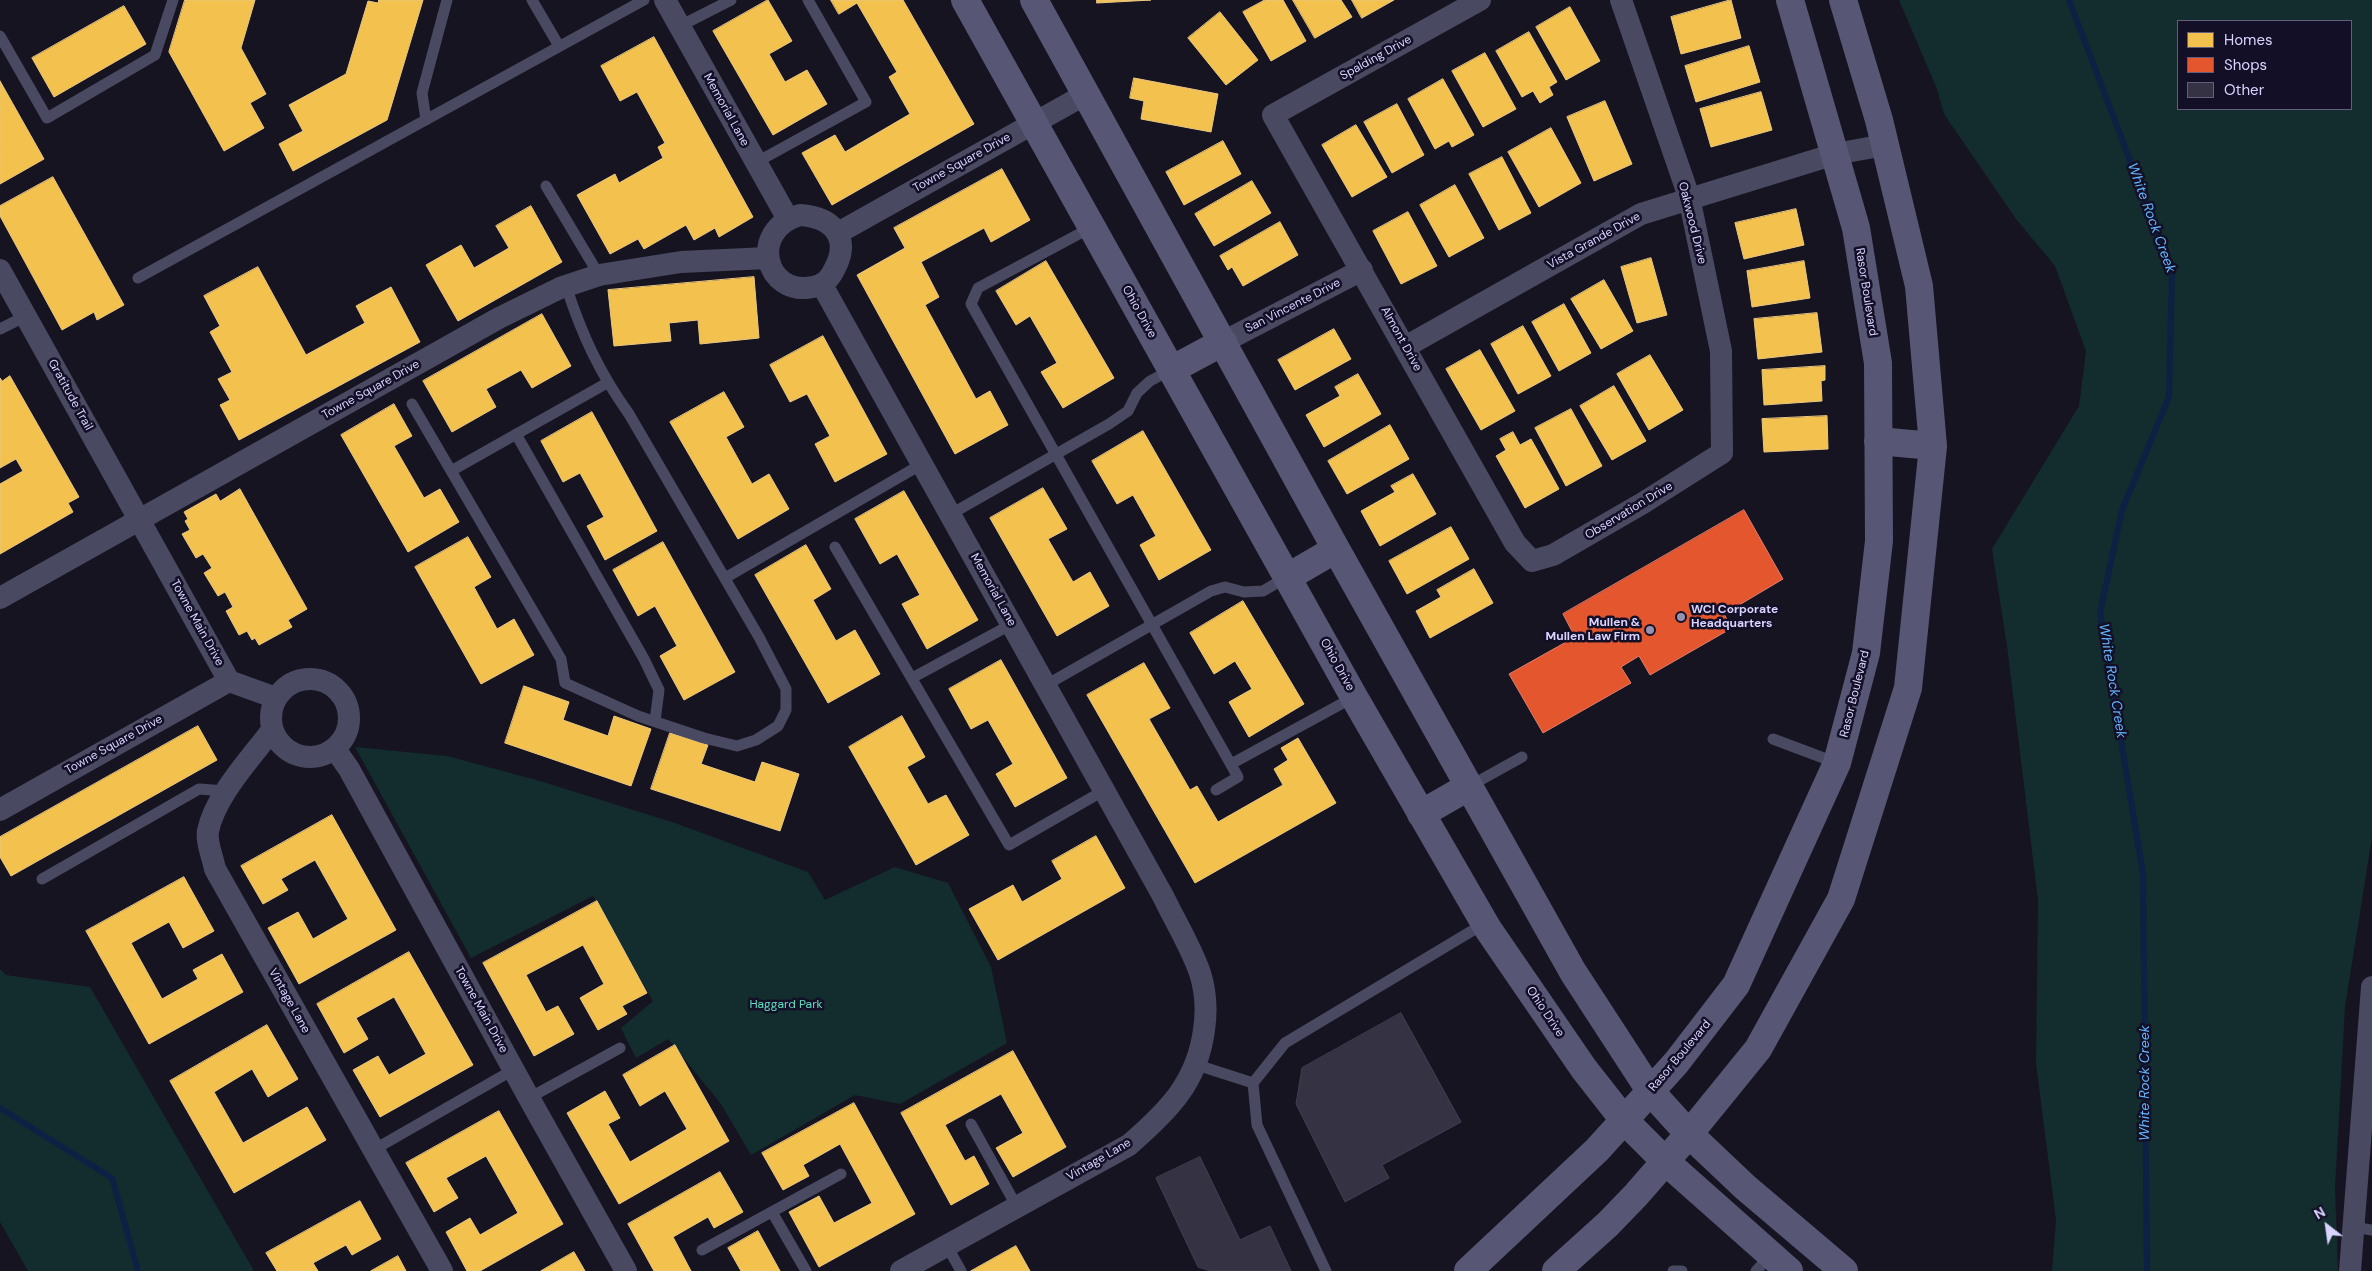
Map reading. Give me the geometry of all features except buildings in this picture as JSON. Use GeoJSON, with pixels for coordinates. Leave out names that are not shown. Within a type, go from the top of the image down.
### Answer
{"type":"FeatureCollection","features":[{"type":"Feature","properties":{"kind":"main road","name":"Ohio Drive"},"geometry":{"type":"LineString","coordinates":[[965,0],[1035,122],[1354,697],[1485,923],[1584,1069],[1624,1120],[1772,1266]]}},
{"type":"Feature","properties":{"kind":"main road"},"geometry":{"type":"LineString","coordinates":[[1034,0],[1336,549],[1573,972],[1650,1092],[1689,1134],[1745,1187],[1844,1271]]}},
{"type":"Feature","properties":{"kind":"main road","name":"Rasor Boulevard"},"geometry":{"type":"LineString","coordinates":[[1468,1271],[1558,1187],[1624,1120],[1704,1029],[1736,985],[1838,763],[1866,653],[1879,541],[1878,363],[1856,228],[1790,0]]}},
{"type":"Feature","properties":{"kind":"main road"},"geometry":{"type":"LineString","coordinates":[[1556,1271],[1608,1224],[1689,1134],[1758,1049],[1841,899],[1908,688],[1933,446],[1919,286],[1885,145],[1843,0]]}},
{"type":"Feature","properties":{"kind":"main road"},"geometry":{"type":"LineString","coordinates":[[1171,370],[1223,342]]}},
{"type":"Feature","properties":{"kind":"main road"},"geometry":{"type":"LineString","coordinates":[[1878,441],[1933,446]]}},
{"type":"Feature","properties":{"kind":"main road"},"geometry":{"type":"LineString","coordinates":[[1288,577],[1336,549]]}},
{"type":"Feature","properties":{"kind":"main road"},"geometry":{"type":"LineString","coordinates":[[1838,763],[1879,777]]}},
{"type":"Feature","properties":{"kind":"main road"},"geometry":{"type":"LineString","coordinates":[[1421,814],[1468,787]]}},
{"type":"Feature","properties":{"kind":"street","name":"Memorial Lane"},"geometry":{"type":"LineString","coordinates":[[665,0],[788,219]]}},
{"type":"Feature","properties":{"kind":"street","name":"Spalding Drive"},"geometry":{"type":"LineString","coordinates":[[1273,115],[1480,0]]}},
{"type":"Feature","properties":{"kind":"street","name":"Oakwood Drive"},"geometry":{"type":"LineString","coordinates":[[1622,0],[1688,198],[1721,351],[1722,453]]}},
{"type":"Feature","properties":{"kind":"street","name":"Towne Square Drive"},"geometry":{"type":"LineString","coordinates":[[838,233],[1086,94]]}},
{"type":"Feature","properties":{"kind":"street","name":"Almont Drive"},"geometry":{"type":"LineString","coordinates":[[1273,115],[1515,543],[1532,561]]}},
{"type":"Feature","properties":{"kind":"street","name":"Vista Grande Drive"},"geometry":{"type":"LineString","coordinates":[[1405,347],[1641,214],[1835,154],[1885,145]]}},
{"type":"Feature","properties":{"kind":"street"},"geometry":{"type":"LineString","coordinates":[[800,215],[812,216],[825,221],[838,233],[842,247],[839,260],[832,275],[822,285],[798,288],[778,278],[771,268],[768,258],[768,242],[776,228],[788,219],[800,215]]}},
{"type":"Feature","properties":{"kind":"street","name":"Towne Square Drive"},"geometry":{"type":"LineString","coordinates":[[0,598],[499,318],[566,286],[599,275],[681,262],[768,258]]}},
{"type":"Feature","properties":{"kind":"street","name":"Gratitude Trail"},"geometry":{"type":"LineString","coordinates":[[0,270],[140,520]]}},
{"type":"Feature","properties":{"kind":"street","name":"San Vincente Drive"},"geometry":{"type":"LineString","coordinates":[[1223,342],[1362,270]]}},
{"type":"Feature","properties":{"kind":"street","name":"Memorial Lane"},"geometry":{"type":"LineString","coordinates":[[822,285],[1163,896]]}},
{"type":"Feature","properties":{"kind":"street","name":"Observation Drive"},"geometry":{"type":"LineString","coordinates":[[1532,561],[1553,555],[1643,503],[1722,453]]}},
{"type":"Feature","properties":{"kind":"street","name":"Towne Main Drive"},"geometry":{"type":"LineString","coordinates":[[140,520],[229,681],[276,698]]}},
{"type":"Feature","properties":{"kind":"street"},"geometry":{"type":"LineString","coordinates":[[312,679],[325,682],[337,688],[345,700],[350,719],[344,739],[335,750],[319,757],[302,757],[286,750],[272,730],[271,710],[276,698],[286,688],[298,681],[312,679]]}},
{"type":"Feature","properties":{"kind":"street","name":"Towne Square Drive"},"geometry":{"type":"LineString","coordinates":[[0,810],[229,681]]}},
{"type":"Feature","properties":{"kind":"street","name":"Vintage Lane"},"geometry":{"type":"LineString","coordinates":[[272,730],[226,791],[208,833],[215,869],[375,1149],[442,1271]]}},
{"type":"Feature","properties":{"kind":"street","name":"Towne Main Drive"},"geometry":{"type":"LineString","coordinates":[[335,750],[349,769],[626,1271]]}},
{"type":"Feature","properties":{"kind":"street","name":"Vintage Lane"},"geometry":{"type":"LineString","coordinates":[[901,1271],[1129,1145],[1160,1117],[1183,1090],[1197,1065],[1202,1046],[1206,1016],[1206,994],[1199,972],[1163,896]]}},
{"type":"Feature","properties":{"kind":"street"},"geometry":{"type":"LineString","coordinates":[[2350,1271],[2362,1228],[2372,987]]}},
{"type":"Feature","properties":{"kind":"lane"},"geometry":{"type":"LineString","coordinates":[[0,36],[47,118],[155,55],[173,0]]}},
{"type":"Feature","properties":{"kind":"lane"},"geometry":{"type":"LineString","coordinates":[[426,120],[422,93],[446,0]]}},
{"type":"Feature","properties":{"kind":"lane"},"geometry":{"type":"LineString","coordinates":[[532,0],[559,46]]}},
{"type":"Feature","properties":{"kind":"lane"},"geometry":{"type":"LineString","coordinates":[[138,278],[644,0]]}},
{"type":"Feature","properties":{"kind":"lane"},"geometry":{"type":"LineString","coordinates":[[680,26],[731,0]]}},
{"type":"Feature","properties":{"kind":"lane"},"geometry":{"type":"LineString","coordinates":[[756,164],[866,102],[808,0]]}},
{"type":"Feature","properties":{"kind":"lane"},"geometry":{"type":"LineString","coordinates":[[546,186],[599,275]]}},
{"type":"Feature","properties":{"kind":"lane"},"geometry":{"type":"LineString","coordinates":[[1092,227],[978,288],[972,304],[1231,764],[1238,778],[1216,790]]}},
{"type":"Feature","properties":{"kind":"lane"},"geometry":{"type":"LineString","coordinates":[[412,404],[561,659],[566,683],[655,721],[704,738],[737,746],[756,740],[778,726],[786,710],[786,689],[725,578],[629,414],[607,383],[580,328],[566,286]]}},
{"type":"Feature","properties":{"kind":"lane"},"geometry":{"type":"LineString","coordinates":[[0,330],[26,316]]}},
{"type":"Feature","properties":{"kind":"lane"},"geometry":{"type":"LineString","coordinates":[[951,514],[1128,411],[1137,392],[1150,381],[1171,370]]}},
{"type":"Feature","properties":{"kind":"lane"},"geometry":{"type":"LineString","coordinates":[[451,471],[607,383]]}},
{"type":"Feature","properties":{"kind":"lane"},"geometry":{"type":"LineString","coordinates":[[516,434],[648,667],[659,690],[655,721]]}},
{"type":"Feature","properties":{"kind":"lane"},"geometry":{"type":"LineString","coordinates":[[725,578],[922,464]]}},
{"type":"Feature","properties":{"kind":"lane"},"geometry":{"type":"LineString","coordinates":[[835,547],[1009,845],[1103,790]]}},
{"type":"Feature","properties":{"kind":"lane"},"geometry":{"type":"LineString","coordinates":[[1046,684],[1211,591],[1225,587],[1244,592],[1263,591],[1288,577]]}},
{"type":"Feature","properties":{"kind":"lane"},"geometry":{"type":"LineString","coordinates":[[912,678],[1012,624]]}},
{"type":"Feature","properties":{"kind":"lane"},"geometry":{"type":"LineString","coordinates":[[1231,764],[1354,697]]}},
{"type":"Feature","properties":{"kind":"lane"},"geometry":{"type":"LineString","coordinates":[[1773,739],[1838,763]]}},
{"type":"Feature","properties":{"kind":"lane"},"geometry":{"type":"LineString","coordinates":[[1468,787],[1522,757]]}},
{"type":"Feature","properties":{"kind":"lane"},"geometry":{"type":"LineString","coordinates":[[42,879],[199,789],[226,791]]}},
{"type":"Feature","properties":{"kind":"lane"},"geometry":{"type":"LineString","coordinates":[[1326,1271],[1257,1125],[1253,1083],[1285,1043],[1485,923]]}},
{"type":"Feature","properties":{"kind":"lane"},"geometry":{"type":"LineString","coordinates":[[529,1098],[620,1048]]}},
{"type":"Feature","properties":{"kind":"lane"},"geometry":{"type":"LineString","coordinates":[[1197,1065],[1253,1083]]}},
{"type":"Feature","properties":{"kind":"lane"},"geometry":{"type":"LineString","coordinates":[[375,1149],[514,1070]]}},
{"type":"Feature","properties":{"kind":"lane"},"geometry":{"type":"LineString","coordinates":[[971,1124],[1017,1207]]}},
{"type":"Feature","properties":{"kind":"lane"},"geometry":{"type":"LineString","coordinates":[[702,1250],[841,1174]]}},
{"type":"Feature","properties":{"kind":"lane"},"geometry":{"type":"LineString","coordinates":[[772,1212],[806,1271]]}},
{"type":"Feature","properties":{"kind":"lane"},"geometry":{"type":"LineString","coordinates":[[947,1246],[961,1271]]}},
{"type":"Feature","properties":{"kind":"lane"},"geometry":{"type":"LineString","coordinates":[[1673,1271],[1682,1271]]}},
{"type":"Feature","properties":{"kind":"green space"},"geometry":{"type":"Polygon","coordinates":[[[1899,0],[2372,0],[2372,837],[2345,1007],[2335,1188],[2338,1271],[2052,1271],[2056,1220],[2036,1063],[2038,900],[2007,646],[1992,549],[2079,406],[2086,351],[2055,266],[2016,219],[1944,114],[1937,89],[1899,0]]]}},
{"type":"Feature","properties":{"kind":"green space","name":"Haggard Park"},"geometry":{"type":"Polygon","coordinates":[[[355,747],[447,756],[540,781],[675,823],[808,872],[825,900],[895,867],[948,883],[991,967],[1007,1043],[900,1104],[855,1095],[751,1155],[721,1104],[668,1039],[636,1058],[621,1028],[653,1001],[593,896],[471,958],[355,747]]]}},
{"type":"Feature","properties":{"kind":"green space"},"geometry":{"type":"Polygon","coordinates":[[[0,969],[6,975],[90,987],[254,1271],[28,1271],[0,1222],[0,969]]]}},
{"type":"Feature","properties":{"kind":"waterway","name":"White Rock Creek"},"geometry":{"type":"LineString","coordinates":[[2069,0],[2172,271],[2169,397],[2122,510],[2100,613],[2143,873],[2147,1271]]}},
{"type":"Feature","properties":{"kind":"waterway"},"geometry":{"type":"LineString","coordinates":[[0,1108],[112,1178],[138,1271]]}},
{"type":"Feature","properties":{"kind":"place","name":"WCI Corporate Headquarters"},"geometry":{"type":"Point","coordinates":[1681,617]}},
{"type":"Feature","properties":{"kind":"place","name":"Mullen & Mullen Law Firm"},"geometry":{"type":"Point","coordinates":[1650,630]}}]}
